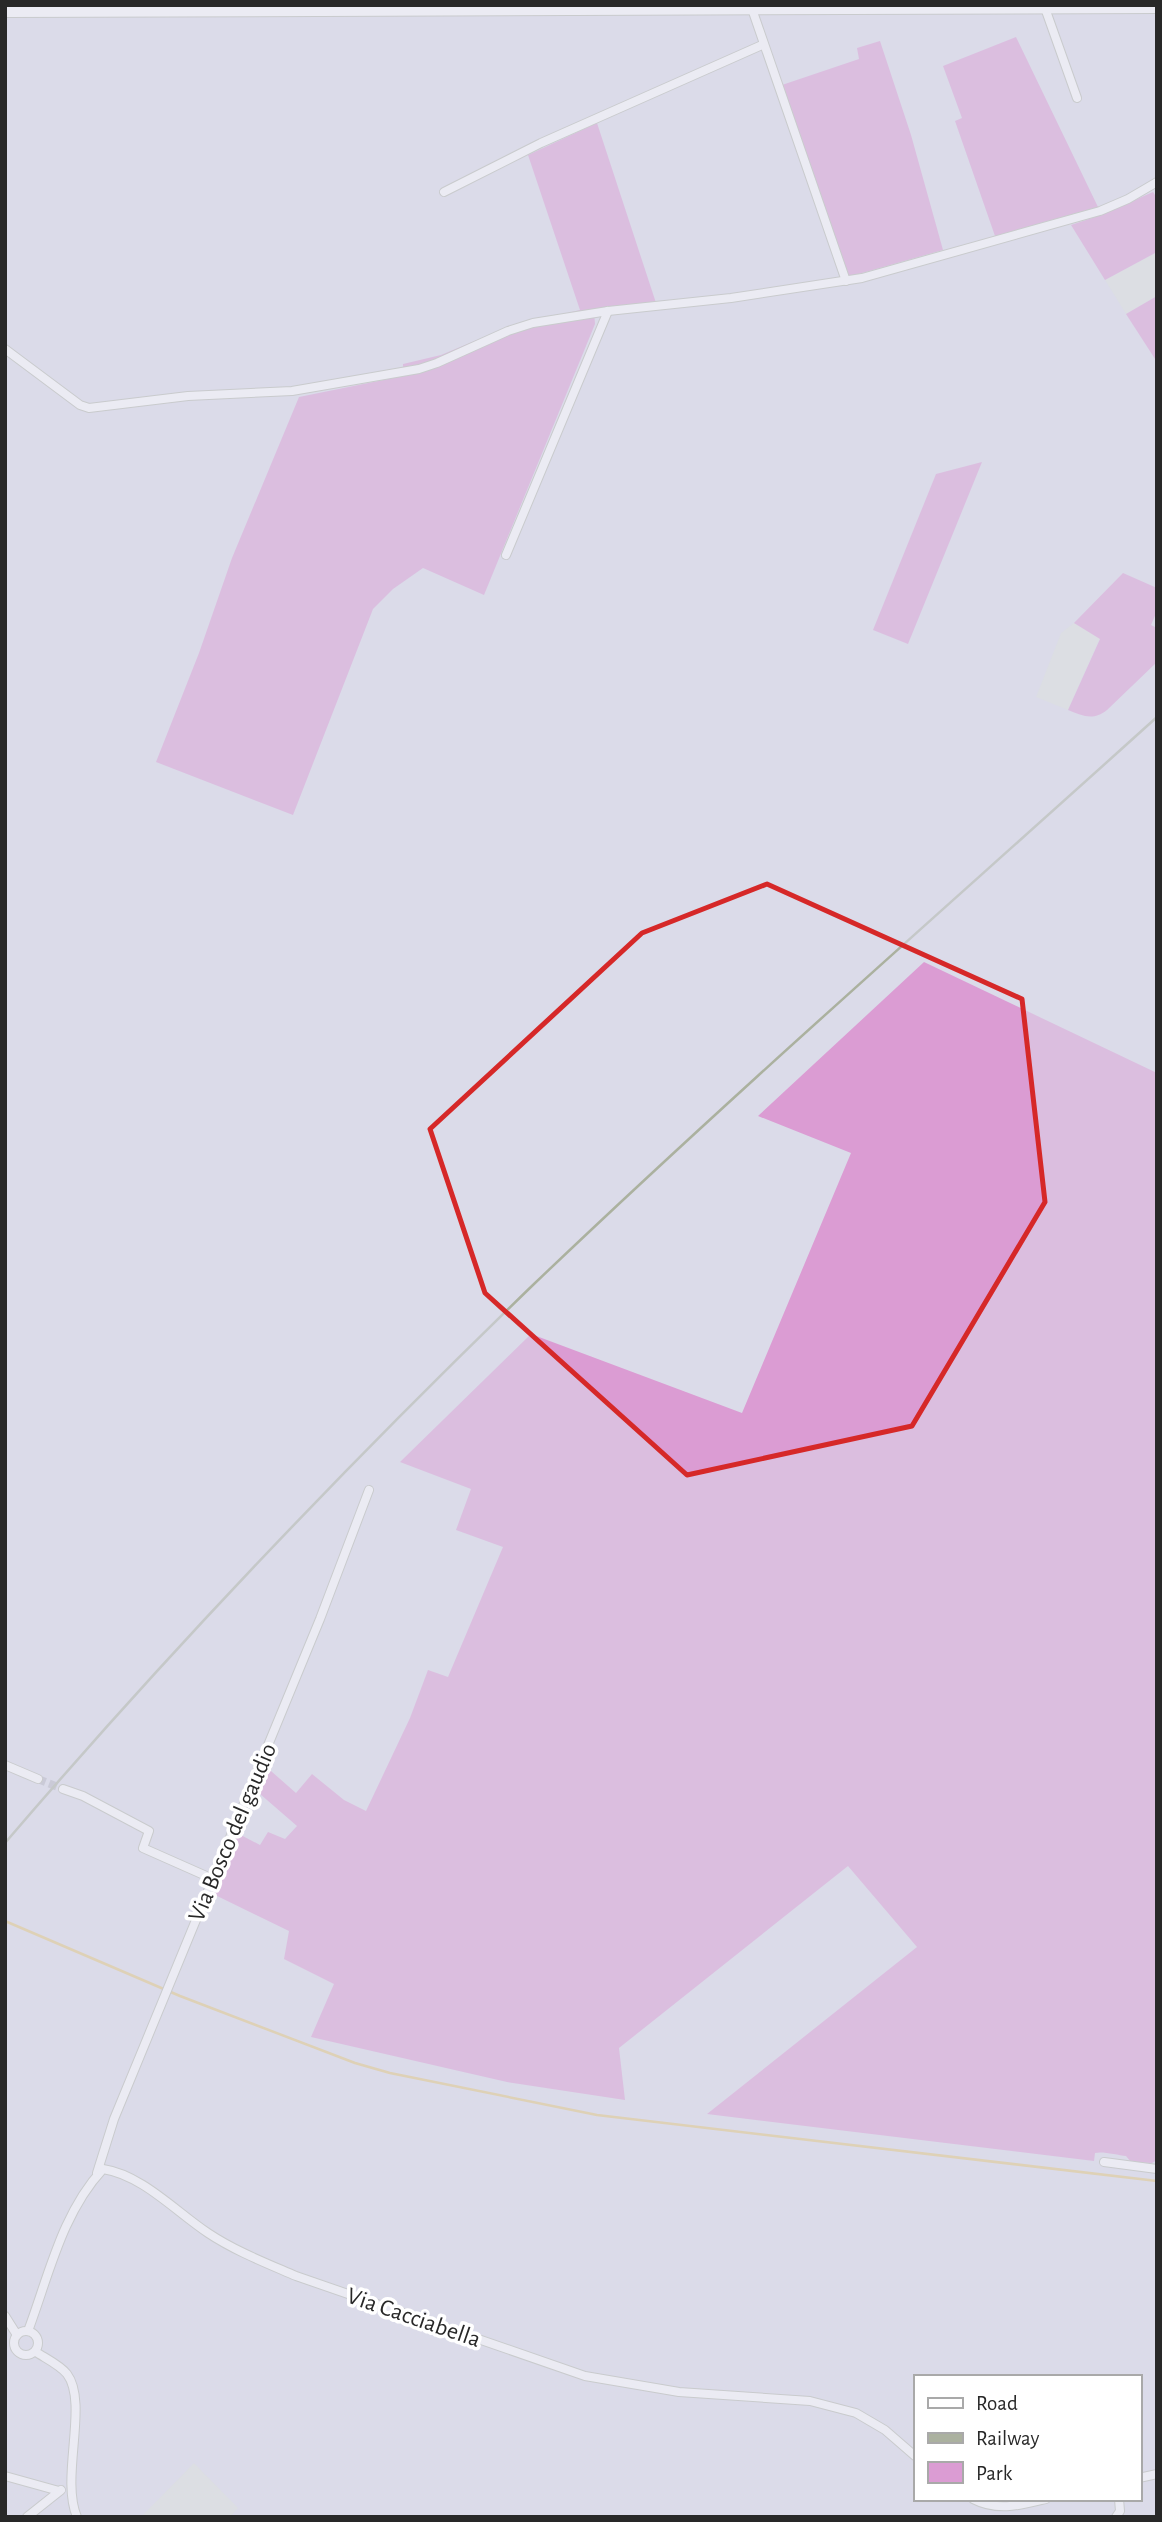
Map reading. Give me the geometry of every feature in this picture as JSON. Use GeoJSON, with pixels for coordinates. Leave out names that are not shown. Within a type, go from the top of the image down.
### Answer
{"type":"FeatureCollection","features":[{"type":"Feature","properties":{"kind":"main road"},"geometry":{"type":"LineString","coordinates":[[5,11],[1157,7]]}},
{"type":"Feature","properties":{"kind":"street"},"geometry":{"type":"LineString","coordinates":[[751,7],[846,281]]}},
{"type":"Feature","properties":{"kind":"street"},"geometry":{"type":"LineString","coordinates":[[1045,8],[1077,98]]}},
{"type":"Feature","properties":{"kind":"street"},"geometry":{"type":"LineString","coordinates":[[444,192],[541,143],[762,45]]}},
{"type":"Feature","properties":{"kind":"street"},"geometry":{"type":"LineString","coordinates":[[5,349],[80,405],[89,408],[188,396],[292,391],[419,369],[533,323],[846,281],[1100,211],[1157,182]]}},
{"type":"Feature","properties":{"kind":"street"},"geometry":{"type":"LineString","coordinates":[[506,555],[608,311]]}},
{"type":"Feature","properties":{"kind":"street","name":"Via Bosco del gaudio"},"geometry":{"type":"LineString","coordinates":[[97,2175],[114,2119],[320,1619],[369,1490]]}},
{"type":"Feature","properties":{"kind":"street"},"geometry":{"type":"LineString","coordinates":[[5,1765],[38,1779]]}},
{"type":"Feature","properties":{"kind":"street"},"geometry":{"type":"LineString","coordinates":[[63,1789],[83,1796],[149,1831],[143,1848],[213,1879]]}},
{"type":"Feature","properties":{"kind":"street"},"geometry":{"type":"LineString","coordinates":[[1104,2162],[1157,2169]]}},
{"type":"Feature","properties":{"kind":"street","name":"Via Cacciabella"},"geometry":{"type":"LineString","coordinates":[[97,2175],[103,2169],[119,2171],[210,2234],[254,2258],[296,2276],[585,2376],[680,2392],[810,2402],[856,2413],[885,2430],[914,2455]]}},
{"type":"Feature","properties":{"kind":"street"},"geometry":{"type":"LineString","coordinates":[[12,2339],[28,2331],[69,2216],[97,2175]]}},
{"type":"Feature","properties":{"kind":"street"},"geometry":{"type":"LineString","coordinates":[[5,2316],[15,2349],[22,2356],[31,2356],[39,2344],[37,2337],[28,2331]]}},
{"type":"Feature","properties":{"kind":"street"},"geometry":{"type":"LineString","coordinates":[[36,2352],[66,2372],[73,2384],[74,2448],[71,2486],[72,2505],[77,2517]]}},
{"type":"Feature","properties":{"kind":"street"},"geometry":{"type":"LineString","coordinates":[[5,2476],[59,2491]]}},
{"type":"Feature","properties":{"kind":"street"},"geometry":{"type":"LineString","coordinates":[[27,2517],[59,2491],[71,2486]]}},
{"type":"Feature","properties":{"kind":"street"},"geometry":{"type":"LineString","coordinates":[[978,2501],[993,2507],[1008,2508],[1038,2501]]}},
{"type":"Feature","properties":{"kind":"highlighted area"},"geometry":{"type":"Polygon","coordinates":[[[767,884],[1022,999],[1045,1202],[912,1426],[687,1475],[485,1293],[430,1129],[642,933],[767,884]]]}},
{"type":"Feature","properties":{"kind":"shaded area"},"geometry":{"type":"Polygon","coordinates":[[[1157,252],[1157,296],[1126,314],[1105,280],[1157,252]]]}},
{"type":"Feature","properties":{"kind":"shaded area"},"geometry":{"type":"Polygon","coordinates":[[[1074,623],[1100,638],[1068,710],[1036,697],[1061,633],[1074,623]]]}},
{"type":"Feature","properties":{"kind":"shaded area"},"geometry":{"type":"Polygon","coordinates":[[[194,2463],[238,2508],[230,2517],[141,2517],[194,2463]]]}},
{"type":"Feature","properties":{"kind":"green space"},"geometry":{"type":"Polygon","coordinates":[[[1016,37],[1098,207],[995,236],[955,121],[962,118],[943,66],[1016,37]]]}},
{"type":"Feature","properties":{"kind":"green space"},"geometry":{"type":"Polygon","coordinates":[[[880,41],[911,135],[943,250],[848,277],[779,86],[859,59],[857,48],[880,41]]]}},
{"type":"Feature","properties":{"kind":"green space"},"geometry":{"type":"Polygon","coordinates":[[[597,123],[657,306],[594,312],[595,324],[484,595],[423,568],[393,589],[373,609],[293,815],[156,762],[199,653],[232,558],[299,397],[403,376],[403,364],[441,355],[508,327],[580,310],[528,155],[597,123]]]}},
{"type":"Feature","properties":{"kind":"green space"},"geometry":{"type":"Polygon","coordinates":[[[1153,192],[1157,198],[1157,252],[1105,280],[1071,225],[1153,192]]]}},
{"type":"Feature","properties":{"kind":"green space"},"geometry":{"type":"Polygon","coordinates":[[[1157,296],[1157,362],[1126,314],[1157,296]]]}},
{"type":"Feature","properties":{"kind":"green space"},"geometry":{"type":"Polygon","coordinates":[[[982,462],[908,644],[873,630],[936,474],[982,462]]]}},
{"type":"Feature","properties":{"kind":"green space"},"geometry":{"type":"Polygon","coordinates":[[[1123,573],[1157,588],[1157,611],[1151,625],[1157,628],[1157,662],[1107,710],[1097,715],[1083,716],[1068,710],[1100,639],[1074,623],[1123,573]]]}},
{"type":"Feature","properties":{"kind":"green space"},"geometry":{"type":"Polygon","coordinates":[[[924,962],[1157,1073],[1157,2160],[1152,2163],[1131,2162],[1126,2156],[1095,2153],[1094,2161],[707,2114],[917,1947],[848,1866],[619,2048],[625,2100],[507,2082],[311,2037],[334,1984],[284,1959],[289,1931],[211,1893],[237,1833],[260,1845],[268,1832],[285,1839],[297,1826],[253,1788],[263,1764],[296,1793],[312,1774],[344,1800],[366,1811],[410,1718],[428,1670],[448,1677],[503,1547],[456,1530],[471,1489],[400,1462],[531,1334],[742,1413],[851,1153],[758,1116],[924,962]]]}},
{"type":"Feature","properties":{"kind":"waterway"},"geometry":{"type":"LineString","coordinates":[[5,1921],[180,1996],[355,2063],[390,2073],[597,2115],[1157,2181]]}},
{"type":"Feature","properties":{"kind":"tunnel"},"geometry":{"type":"LineString","coordinates":[[38,1779],[63,1789]]}},
{"type":"Feature","properties":{"kind":"railway"},"geometry":{"type":"LineString","coordinates":[[5,1843],[197,1627],[465,1351],[688,1140],[1157,717]]}}]}
